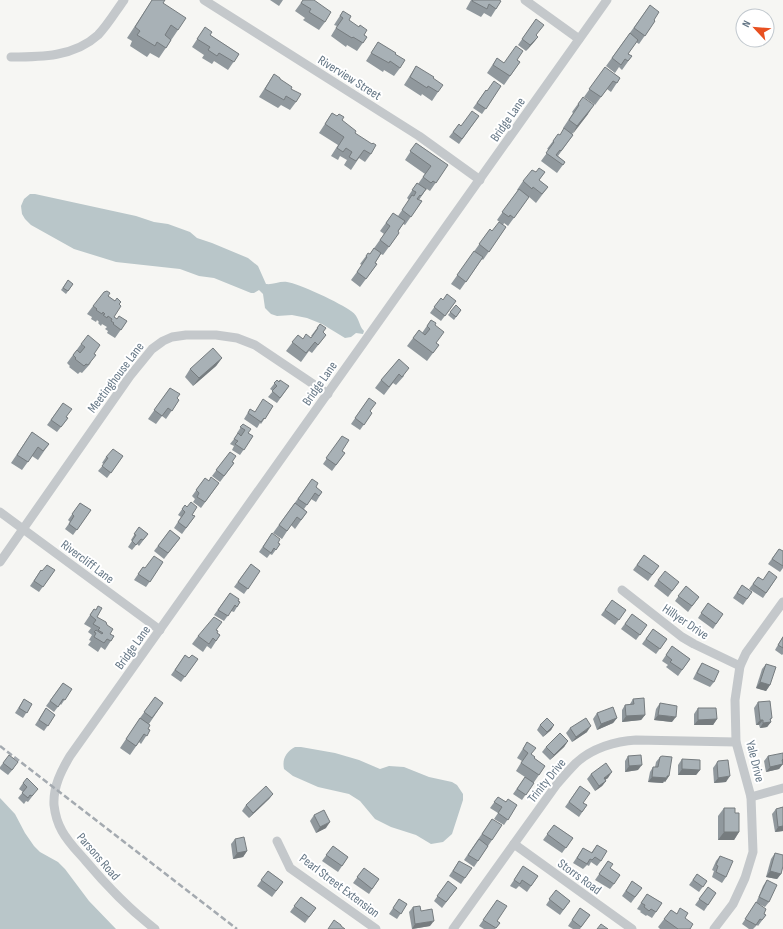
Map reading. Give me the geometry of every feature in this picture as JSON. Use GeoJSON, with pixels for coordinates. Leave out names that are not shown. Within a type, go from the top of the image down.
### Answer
{"type":"FeatureCollection","features":[{"type":"Feature","properties":{"kind":"street"},"geometry":{"type":"LineString","coordinates":[[11,57],[41,57],[66,53],[84,46],[99,34],[124,0]]}},
{"type":"Feature","properties":{"kind":"street","name":"Riverview Street"},"geometry":{"type":"LineString","coordinates":[[204,0],[419,136],[480,180]]}},
{"type":"Feature","properties":{"kind":"street"},"geometry":{"type":"LineString","coordinates":[[525,0],[579,39]]}},
{"type":"Feature","properties":{"kind":"street","name":"Bridge Lane"},"geometry":{"type":"LineString","coordinates":[[57,784],[61,771],[70,756],[607,0]]}},
{"type":"Feature","properties":{"kind":"street","name":"Meetinghouse Lane"},"geometry":{"type":"LineString","coordinates":[[0,562],[130,376],[152,349],[163,341],[172,337],[186,335],[216,335],[237,338],[255,345],[328,394]]}},
{"type":"Feature","properties":{"kind":"street","name":"Rivercliff Lane"},"geometry":{"type":"LineString","coordinates":[[0,512],[130,610],[160,630]]}},
{"type":"Feature","properties":{"kind":"street","name":"Hillyer Drive"},"geometry":{"type":"LineString","coordinates":[[622,590],[682,637],[740,666]]}},
{"type":"Feature","properties":{"kind":"street","name":"Yale Drive"},"geometry":{"type":"LineString","coordinates":[[714,929],[733,904],[745,878],[752,852],[751,797],[736,742],[735,700],[740,666],[746,653],[783,602]]}},
{"type":"Feature","properties":{"kind":"street","name":"Trinity Drive"},"geometry":{"type":"LineString","coordinates":[[453,929],[557,784],[577,762],[596,750],[621,741],[736,742]]}},
{"type":"Feature","properties":{"kind":"street","name":"Parsons Road"},"geometry":{"type":"LineString","coordinates":[[57,784],[54,805],[62,831],[79,854],[124,903],[155,929]]}},
{"type":"Feature","properties":{"kind":"street"},"geometry":{"type":"LineString","coordinates":[[751,797],[783,788]]}},
{"type":"Feature","properties":{"kind":"street","name":"Pearl Street Extension"},"geometry":{"type":"LineString","coordinates":[[277,841],[290,868],[376,929]]}},
{"type":"Feature","properties":{"kind":"street","name":"Storrs Road"},"geometry":{"type":"LineString","coordinates":[[514,844],[632,929]]}},
{"type":"Feature","properties":{"kind":"shaded area"},"geometry":{"type":"Polygon","coordinates":[[[30,194],[136,216],[154,222],[168,224],[190,232],[197,238],[248,258],[258,266],[266,284],[284,282],[293,283],[320,294],[346,308],[356,316],[364,331],[363,334],[356,333],[351,337],[345,338],[322,324],[307,318],[292,315],[277,316],[271,314],[265,308],[263,294],[259,290],[251,293],[214,278],[199,276],[180,269],[116,262],[74,249],[31,225],[25,219],[22,214],[21,206],[24,199],[30,194]]]}},
{"type":"Feature","properties":{"kind":"shaded area"},"geometry":{"type":"Polygon","coordinates":[[[295,747],[335,753],[359,760],[380,769],[389,766],[404,767],[429,777],[452,782],[457,785],[463,794],[463,800],[452,834],[443,842],[431,844],[416,835],[391,827],[375,819],[360,801],[349,794],[318,787],[293,776],[284,769],[284,759],[289,751],[295,747]]]}},
{"type":"Feature","properties":{"kind":"shaded area"},"geometry":{"type":"Polygon","coordinates":[[[0,798],[15,814],[34,846],[40,852],[58,862],[65,869],[89,901],[116,929],[0,929],[0,798]]]}},
{"type":"Feature","properties":{"kind":"building"},"geometry":{"type":"Polygon","coordinates":[[[152,0],[165,0],[163,3],[186,18],[178,30],[171,25],[165,35],[171,40],[166,48],[157,42],[155,46],[137,35],[140,31],[135,27],[152,0]]]}},
{"type":"Feature","properties":{"kind":"building"},"geometry":{"type":"Polygon","coordinates":[[[303,0],[314,0],[331,12],[325,22],[309,12],[311,9],[301,3],[303,0]]]}},
{"type":"Feature","properties":{"kind":"building"},"geometry":{"type":"Polygon","coordinates":[[[472,1],[501,1],[496,9],[489,4],[487,9],[472,1]]]}},
{"type":"Feature","properties":{"kind":"building"},"geometry":{"type":"Polygon","coordinates":[[[650,5],[659,12],[645,36],[634,28],[650,5]]]}},
{"type":"Feature","properties":{"kind":"building"},"geometry":{"type":"Polygon","coordinates":[[[343,11],[351,16],[349,20],[359,27],[360,25],[367,30],[364,35],[367,37],[363,43],[336,28],[343,18],[340,16],[343,11]]]}},
{"type":"Feature","properties":{"kind":"building"},"geometry":{"type":"Polygon","coordinates":[[[536,19],[544,25],[536,35],[538,37],[530,45],[522,39],[536,19]]]}},
{"type":"Feature","properties":{"kind":"building"},"geometry":{"type":"Polygon","coordinates":[[[205,27],[212,32],[210,35],[239,54],[234,62],[219,53],[217,56],[208,50],[210,47],[197,39],[205,27]]]}},
{"type":"Feature","properties":{"kind":"building"},"geometry":{"type":"Polygon","coordinates":[[[630,33],[638,40],[628,54],[632,56],[628,61],[625,59],[621,65],[612,58],[630,33]]]}},
{"type":"Feature","properties":{"kind":"building"},"geometry":{"type":"Polygon","coordinates":[[[378,42],[405,60],[400,68],[390,61],[389,63],[371,53],[378,42]]]}},
{"type":"Feature","properties":{"kind":"building"},"geometry":{"type":"Polygon","coordinates":[[[516,46],[523,51],[517,60],[520,62],[510,76],[493,65],[497,58],[504,63],[516,46]]]}},
{"type":"Feature","properties":{"kind":"building"},"geometry":{"type":"Polygon","coordinates":[[[416,66],[434,77],[433,78],[443,85],[438,92],[428,86],[427,88],[410,77],[416,66]]]}},
{"type":"Feature","properties":{"kind":"building"},"geometry":{"type":"Polygon","coordinates":[[[605,67],[620,78],[617,83],[613,81],[601,97],[589,89],[605,67]]]}},
{"type":"Feature","properties":{"kind":"building"},"geometry":{"type":"Polygon","coordinates":[[[274,74],[292,87],[291,89],[301,94],[296,102],[286,96],[284,100],[265,89],[274,74]]]}},
{"type":"Feature","properties":{"kind":"building"},"geometry":{"type":"Polygon","coordinates":[[[494,81],[501,86],[486,109],[477,103],[494,81]]]}},
{"type":"Feature","properties":{"kind":"building"},"geometry":{"type":"Polygon","coordinates":[[[583,97],[594,105],[577,126],[569,120],[583,97]]]}},
{"type":"Feature","properties":{"kind":"building"},"geometry":{"type":"Polygon","coordinates":[[[472,111],[479,116],[462,139],[453,132],[459,124],[461,126],[472,111]]]}},
{"type":"Feature","properties":{"kind":"building"},"geometry":{"type":"Polygon","coordinates":[[[332,113],[337,116],[339,114],[344,117],[342,120],[356,131],[355,133],[376,145],[371,154],[364,150],[356,161],[349,157],[352,152],[346,148],[343,152],[337,148],[344,137],[325,124],[332,113]]]}},
{"type":"Feature","properties":{"kind":"building"},"geometry":{"type":"Polygon","coordinates":[[[564,128],[573,135],[561,151],[560,150],[556,155],[565,162],[563,165],[546,153],[558,134],[560,135],[564,128]]]}},
{"type":"Feature","properties":{"kind":"building"},"geometry":{"type":"Polygon","coordinates":[[[416,143],[448,165],[436,183],[433,181],[431,183],[423,177],[431,166],[410,151],[416,143]]]}},
{"type":"Feature","properties":{"kind":"building"},"geometry":{"type":"Polygon","coordinates":[[[539,168],[545,172],[539,180],[548,187],[542,194],[533,187],[532,189],[523,181],[532,170],[536,172],[539,168]]]}},
{"type":"Feature","properties":{"kind":"building"},"geometry":{"type":"Polygon","coordinates":[[[417,183],[426,189],[417,199],[422,201],[411,217],[402,210],[412,195],[414,196],[416,192],[412,190],[417,183]]]}},
{"type":"Feature","properties":{"kind":"building"},"geometry":{"type":"Polygon","coordinates":[[[519,189],[529,197],[514,218],[510,215],[509,217],[502,212],[519,189]]]}},
{"type":"Feature","properties":{"kind":"building"},"geometry":{"type":"Polygon","coordinates":[[[393,213],[405,221],[389,247],[380,240],[390,226],[386,223],[393,213]]]}},
{"type":"Feature","properties":{"kind":"building"},"geometry":{"type":"Polygon","coordinates":[[[499,222],[506,227],[489,252],[479,244],[490,229],[492,231],[499,222]]]}},
{"type":"Feature","properties":{"kind":"building"},"geometry":{"type":"Polygon","coordinates":[[[374,248],[381,253],[375,263],[377,264],[366,279],[357,272],[368,253],[370,254],[374,248]]]}},
{"type":"Feature","properties":{"kind":"building"},"geometry":{"type":"Polygon","coordinates":[[[474,251],[483,257],[466,282],[457,275],[474,251]]]}},
{"type":"Feature","properties":{"kind":"building"},"geometry":{"type":"Polygon","coordinates":[[[68,280],[73,284],[68,291],[63,288],[68,280]]]}},
{"type":"Feature","properties":{"kind":"building"},"geometry":{"type":"Polygon","coordinates":[[[107,291],[110,293],[108,296],[115,301],[117,298],[121,302],[119,304],[121,306],[114,317],[117,319],[119,316],[127,321],[121,330],[113,324],[114,323],[111,321],[112,319],[108,316],[107,318],[103,315],[105,314],[103,312],[102,314],[93,306],[104,292],[107,291]]]}},
{"type":"Feature","properties":{"kind":"building"},"geometry":{"type":"Polygon","coordinates":[[[447,294],[456,301],[445,316],[434,307],[441,298],[443,300],[447,294]]]}},
{"type":"Feature","properties":{"kind":"building"},"geometry":{"type":"Polygon","coordinates":[[[456,305],[461,310],[456,317],[450,312],[456,305]]]}},
{"type":"Feature","properties":{"kind":"building"},"geometry":{"type":"Polygon","coordinates":[[[431,320],[444,332],[436,343],[439,345],[433,353],[413,338],[419,330],[425,335],[430,329],[427,326],[431,320]]]}},
{"type":"Feature","properties":{"kind":"building"},"geometry":{"type":"Polygon","coordinates":[[[320,324],[326,328],[323,332],[326,335],[318,345],[315,342],[306,353],[292,342],[298,335],[303,339],[306,334],[311,338],[320,324]]]}},
{"type":"Feature","properties":{"kind":"building"},"geometry":{"type":"Polygon","coordinates":[[[88,335],[100,345],[94,354],[96,355],[88,365],[86,364],[84,366],[75,359],[76,358],[73,355],[77,350],[80,353],[85,347],[81,344],[88,335]]]}},
{"type":"Feature","properties":{"kind":"building"},"geometry":{"type":"Polygon","coordinates":[[[213,348],[222,358],[199,378],[190,369],[213,348]]]}},
{"type":"Feature","properties":{"kind":"building"},"geometry":{"type":"Polygon","coordinates":[[[399,359],[409,368],[402,377],[399,374],[389,387],[381,380],[399,359]]]}},
{"type":"Feature","properties":{"kind":"building"},"geometry":{"type":"Polygon","coordinates":[[[277,380],[279,382],[280,380],[289,386],[280,398],[272,391],[277,386],[274,383],[277,380]]]}},
{"type":"Feature","properties":{"kind":"building"},"geometry":{"type":"Polygon","coordinates":[[[170,388],[180,394],[177,398],[179,400],[172,411],[168,408],[162,416],[154,410],[170,388]]]}},
{"type":"Feature","properties":{"kind":"building"},"geometry":{"type":"Polygon","coordinates":[[[369,398],[376,403],[370,411],[372,413],[364,425],[355,418],[369,398]]]}},
{"type":"Feature","properties":{"kind":"building"},"geometry":{"type":"Polygon","coordinates":[[[263,399],[273,406],[265,419],[264,418],[261,422],[248,413],[250,409],[255,412],[263,399]]]}},
{"type":"Feature","properties":{"kind":"building"},"geometry":{"type":"Polygon","coordinates":[[[63,403],[72,409],[66,417],[68,418],[61,427],[51,420],[63,403]]]}},
{"type":"Feature","properties":{"kind":"building"},"geometry":{"type":"Polygon","coordinates":[[[243,424],[251,429],[248,433],[253,436],[244,450],[235,444],[238,441],[234,439],[238,433],[241,436],[245,430],[240,427],[243,424]]]}},
{"type":"Feature","properties":{"kind":"building"},"geometry":{"type":"Polygon","coordinates":[[[32,432],[49,444],[43,451],[38,447],[28,462],[17,455],[32,432]]]}},
{"type":"Feature","properties":{"kind":"building"},"geometry":{"type":"Polygon","coordinates":[[[342,436],[349,440],[342,451],[345,453],[336,465],[326,458],[342,436]]]}},
{"type":"Feature","properties":{"kind":"building"},"geometry":{"type":"Polygon","coordinates":[[[113,449],[123,456],[111,473],[102,466],[108,458],[106,457],[113,449]]]}},
{"type":"Feature","properties":{"kind":"building"},"geometry":{"type":"Polygon","coordinates":[[[230,452],[236,456],[232,462],[234,463],[224,476],[216,470],[230,452]]]}},
{"type":"Feature","properties":{"kind":"building"},"geometry":{"type":"Polygon","coordinates":[[[211,477],[219,483],[205,502],[197,497],[199,493],[196,490],[205,478],[209,481],[211,477]]]}},
{"type":"Feature","properties":{"kind":"building"},"geometry":{"type":"Polygon","coordinates":[[[312,479],[318,483],[316,487],[322,492],[319,496],[315,493],[307,505],[298,499],[312,479]]]}},
{"type":"Feature","properties":{"kind":"building"},"geometry":{"type":"Polygon","coordinates":[[[191,502],[197,507],[192,515],[195,516],[186,528],[178,522],[185,512],[182,509],[185,505],[187,507],[191,502]]]}},
{"type":"Feature","properties":{"kind":"building"},"geometry":{"type":"Polygon","coordinates":[[[80,503],[91,510],[77,530],[69,524],[74,516],[72,514],[80,503]]]}},
{"type":"Feature","properties":{"kind":"building"},"geometry":{"type":"Polygon","coordinates":[[[295,503],[307,512],[301,520],[297,517],[287,531],[279,525],[295,503]]]}},
{"type":"Feature","properties":{"kind":"building"},"geometry":{"type":"Polygon","coordinates":[[[139,527],[148,534],[136,545],[132,541],[136,535],[134,534],[139,527]]]}},
{"type":"Feature","properties":{"kind":"building"},"geometry":{"type":"Polygon","coordinates":[[[170,530],[180,538],[168,553],[158,546],[170,530]]]}},
{"type":"Feature","properties":{"kind":"building"},"geometry":{"type":"Polygon","coordinates":[[[272,533],[280,539],[278,543],[280,544],[276,550],[274,548],[271,553],[263,547],[272,533]]]}},
{"type":"Feature","properties":{"kind":"building"},"geometry":{"type":"Polygon","coordinates":[[[779,549],[783,551],[783,566],[772,559],[779,549]]]}},
{"type":"Feature","properties":{"kind":"building"},"geometry":{"type":"Polygon","coordinates":[[[644,555],[659,566],[652,575],[637,565],[644,555]]]}},
{"type":"Feature","properties":{"kind":"building"},"geometry":{"type":"Polygon","coordinates":[[[154,556],[163,562],[150,582],[138,574],[143,567],[145,568],[154,556]]]}},
{"type":"Feature","properties":{"kind":"building"},"geometry":{"type":"Polygon","coordinates":[[[251,564],[260,571],[248,589],[238,582],[251,564]]]}},
{"type":"Feature","properties":{"kind":"building"},"geometry":{"type":"Polygon","coordinates":[[[47,565],[55,570],[43,587],[34,581],[41,570],[42,571],[47,565]]]}},
{"type":"Feature","properties":{"kind":"building"},"geometry":{"type":"Polygon","coordinates":[[[665,571],[679,582],[672,591],[658,580],[665,571]]]}},
{"type":"Feature","properties":{"kind":"building"},"geometry":{"type":"Polygon","coordinates":[[[769,571],[777,577],[766,593],[753,584],[758,577],[763,580],[769,571]]]}},
{"type":"Feature","properties":{"kind":"building"},"geometry":{"type":"Polygon","coordinates":[[[742,585],[752,592],[747,599],[737,593],[742,585]]]}},
{"type":"Feature","properties":{"kind":"building"},"geometry":{"type":"Polygon","coordinates":[[[686,586],[699,597],[692,606],[678,596],[686,586]]]}},
{"type":"Feature","properties":{"kind":"building"},"geometry":{"type":"Polygon","coordinates":[[[230,593],[239,599],[238,601],[240,602],[237,607],[235,605],[228,616],[218,610],[230,593]]]}},
{"type":"Feature","properties":{"kind":"building"},"geometry":{"type":"Polygon","coordinates":[[[612,600],[626,610],[619,620],[605,610],[612,600]]]}},
{"type":"Feature","properties":{"kind":"building"},"geometry":{"type":"Polygon","coordinates":[[[708,603],[723,614],[716,624],[701,613],[708,603]]]}},
{"type":"Feature","properties":{"kind":"building"},"geometry":{"type":"Polygon","coordinates":[[[98,606],[102,608],[97,617],[106,622],[107,625],[113,629],[110,634],[114,636],[111,641],[107,639],[104,643],[94,637],[96,633],[94,632],[96,630],[102,634],[103,633],[98,630],[100,628],[93,624],[96,620],[90,615],[98,606]]]}},
{"type":"Feature","properties":{"kind":"building"},"geometry":{"type":"Polygon","coordinates":[[[632,614],[647,625],[640,635],[625,624],[632,614]]]}},
{"type":"Feature","properties":{"kind":"building"},"geometry":{"type":"Polygon","coordinates":[[[214,617],[222,622],[216,630],[220,635],[216,641],[213,638],[209,644],[198,636],[214,617]]]}},
{"type":"Feature","properties":{"kind":"building"},"geometry":{"type":"Polygon","coordinates":[[[653,629],[667,639],[660,649],[646,639],[653,629]]]}},
{"type":"Feature","properties":{"kind":"building"},"geometry":{"type":"Polygon","coordinates":[[[783,637],[783,648],[778,645],[783,637]]]}},
{"type":"Feature","properties":{"kind":"building"},"geometry":{"type":"Polygon","coordinates":[[[672,646],[690,659],[682,670],[670,662],[672,660],[666,655],[672,646]]]}},
{"type":"Feature","properties":{"kind":"building"},"geometry":{"type":"Polygon","coordinates":[[[185,655],[189,658],[192,655],[198,659],[185,677],[175,670],[185,655]]]}},
{"type":"Feature","properties":{"kind":"building"},"geometry":{"type":"Polygon","coordinates":[[[702,663],[719,671],[714,682],[697,673],[702,663]]]}},
{"type":"Feature","properties":{"kind":"building"},"geometry":{"type":"Polygon","coordinates":[[[766,664],[776,667],[770,685],[760,682],[766,664]]]}},
{"type":"Feature","properties":{"kind":"building"},"geometry":{"type":"Polygon","coordinates":[[[63,683],[72,689],[65,700],[63,699],[58,707],[50,701],[63,683]]]}},
{"type":"Feature","properties":{"kind":"building"},"geometry":{"type":"Polygon","coordinates":[[[155,697],[163,703],[152,718],[144,712],[155,697]]]}},
{"type":"Feature","properties":{"kind":"building"},"geometry":{"type":"Polygon","coordinates":[[[644,698],[645,715],[626,716],[625,705],[634,704],[633,699],[644,698]]]}},
{"type":"Feature","properties":{"kind":"building"},"geometry":{"type":"Polygon","coordinates":[[[24,699],[32,704],[27,713],[19,708],[24,699]]]}},
{"type":"Feature","properties":{"kind":"building"},"geometry":{"type":"Polygon","coordinates":[[[770,701],[771,722],[763,723],[763,720],[760,720],[758,702],[770,701]]]}},
{"type":"Feature","properties":{"kind":"building"},"geometry":{"type":"Polygon","coordinates":[[[660,703],[677,706],[676,717],[658,715],[660,703]]]}},
{"type":"Feature","properties":{"kind":"building"},"geometry":{"type":"Polygon","coordinates":[[[613,707],[617,718],[601,724],[597,713],[613,707]]]}},
{"type":"Feature","properties":{"kind":"building"},"geometry":{"type":"Polygon","coordinates":[[[46,708],[55,715],[48,726],[39,720],[46,708]]]}},
{"type":"Feature","properties":{"kind":"building"},"geometry":{"type":"Polygon","coordinates":[[[698,708],[716,708],[717,719],[698,720],[698,708]]]}},
{"type":"Feature","properties":{"kind":"building"},"geometry":{"type":"Polygon","coordinates":[[[140,718],[150,725],[148,729],[150,730],[147,736],[144,734],[136,746],[126,739],[140,718]]]}},
{"type":"Feature","properties":{"kind":"building"},"geometry":{"type":"Polygon","coordinates":[[[547,718],[554,725],[547,732],[540,725],[547,718]]]}},
{"type":"Feature","properties":{"kind":"building"},"geometry":{"type":"Polygon","coordinates":[[[586,718],[591,726],[576,737],[570,728],[586,718]]]}},
{"type":"Feature","properties":{"kind":"building"},"geometry":{"type":"Polygon","coordinates":[[[560,733],[568,741],[554,755],[546,747],[560,733]]]}},
{"type":"Feature","properties":{"kind":"building"},"geometry":{"type":"Polygon","coordinates":[[[527,742],[536,748],[531,754],[535,757],[534,758],[545,766],[539,775],[521,763],[528,753],[523,749],[527,742]]]}},
{"type":"Feature","properties":{"kind":"building"},"geometry":{"type":"Polygon","coordinates":[[[783,753],[783,764],[770,767],[768,756],[783,753]]]}},
{"type":"Feature","properties":{"kind":"building"},"geometry":{"type":"Polygon","coordinates":[[[9,755],[18,762],[12,770],[3,763],[9,755]]]}},
{"type":"Feature","properties":{"kind":"building"},"geometry":{"type":"Polygon","coordinates":[[[641,755],[642,765],[629,766],[628,756],[641,755]]]}},
{"type":"Feature","properties":{"kind":"building"},"geometry":{"type":"Polygon","coordinates":[[[660,757],[672,757],[669,776],[667,776],[667,778],[652,777],[653,767],[658,767],[660,757]]]}},
{"type":"Feature","properties":{"kind":"building"},"geometry":{"type":"Polygon","coordinates":[[[682,759],[700,760],[700,770],[682,769],[682,759]]]}},
{"type":"Feature","properties":{"kind":"building"},"geometry":{"type":"Polygon","coordinates":[[[728,760],[730,776],[718,778],[718,761],[728,760]]]}},
{"type":"Feature","properties":{"kind":"building"},"geometry":{"type":"Polygon","coordinates":[[[606,763],[612,772],[604,778],[606,781],[599,786],[591,774],[606,763]]]}},
{"type":"Feature","properties":{"kind":"building"},"geometry":{"type":"Polygon","coordinates":[[[525,777],[534,783],[526,795],[517,789],[525,777]]]}},
{"type":"Feature","properties":{"kind":"building"},"geometry":{"type":"Polygon","coordinates":[[[27,778],[38,789],[28,798],[22,793],[27,787],[23,783],[27,778]]]}},
{"type":"Feature","properties":{"kind":"building"},"geometry":{"type":"Polygon","coordinates":[[[266,786],[273,794],[253,813],[246,805],[266,786]]]}},
{"type":"Feature","properties":{"kind":"building"},"geometry":{"type":"Polygon","coordinates":[[[580,786],[590,793],[583,803],[587,805],[582,812],[569,802],[580,786]]]}},
{"type":"Feature","properties":{"kind":"building"},"geometry":{"type":"Polygon","coordinates":[[[498,797],[506,802],[508,799],[517,805],[508,820],[498,813],[502,807],[494,802],[498,797]]]}},
{"type":"Feature","properties":{"kind":"building"},"geometry":{"type":"Polygon","coordinates":[[[783,807],[783,826],[778,827],[776,809],[783,807]]]}},
{"type":"Feature","properties":{"kind":"building"},"geometry":{"type":"Polygon","coordinates":[[[724,808],[735,808],[735,813],[739,813],[739,832],[724,832],[724,808]]]}},
{"type":"Feature","properties":{"kind":"building"},"geometry":{"type":"Polygon","coordinates":[[[324,810],[330,822],[320,827],[314,815],[324,810]]]}},
{"type":"Feature","properties":{"kind":"building"},"geometry":{"type":"Polygon","coordinates":[[[492,819],[502,825],[492,840],[482,834],[492,819]]]}},
{"type":"Feature","properties":{"kind":"building"},"geometry":{"type":"Polygon","coordinates":[[[554,825],[573,838],[566,848],[547,834],[554,825]]]}},
{"type":"Feature","properties":{"kind":"building"},"geometry":{"type":"Polygon","coordinates":[[[244,837],[247,851],[237,853],[235,839],[244,837]]]}},
{"type":"Feature","properties":{"kind":"building"},"geometry":{"type":"Polygon","coordinates":[[[479,839],[488,846],[478,861],[468,855],[479,839]]]}},
{"type":"Feature","properties":{"kind":"building"},"geometry":{"type":"Polygon","coordinates":[[[597,845],[607,851],[601,861],[595,857],[592,860],[590,859],[587,864],[577,858],[583,848],[592,853],[597,845]]]}},
{"type":"Feature","properties":{"kind":"building"},"geometry":{"type":"Polygon","coordinates":[[[333,846],[348,857],[342,866],[326,855],[333,846]]]}},
{"type":"Feature","properties":{"kind":"building"},"geometry":{"type":"Polygon","coordinates":[[[775,853],[783,855],[781,874],[770,871],[775,853]]]}},
{"type":"Feature","properties":{"kind":"building"},"geometry":{"type":"Polygon","coordinates":[[[720,856],[733,861],[726,877],[716,872],[718,866],[716,865],[720,856]]]}},
{"type":"Feature","properties":{"kind":"building"},"geometry":{"type":"Polygon","coordinates":[[[459,861],[472,868],[465,878],[453,871],[459,861]]]}},
{"type":"Feature","properties":{"kind":"building"},"geometry":{"type":"Polygon","coordinates":[[[608,861],[613,864],[610,868],[620,875],[614,884],[599,874],[608,861]]]}},
{"type":"Feature","properties":{"kind":"building"},"geometry":{"type":"Polygon","coordinates":[[[523,866],[538,876],[531,886],[522,880],[520,884],[514,880],[523,866]]]}},
{"type":"Feature","properties":{"kind":"building"},"geometry":{"type":"Polygon","coordinates":[[[364,868],[379,879],[372,889],[357,877],[364,868]]]}},
{"type":"Feature","properties":{"kind":"building"},"geometry":{"type":"Polygon","coordinates":[[[268,871],[283,882],[276,891],[261,880],[268,871]]]}},
{"type":"Feature","properties":{"kind":"building"},"geometry":{"type":"Polygon","coordinates":[[[697,874],[707,881],[703,887],[693,880],[697,874]]]}},
{"type":"Feature","properties":{"kind":"building"},"geometry":{"type":"Polygon","coordinates":[[[767,880],[777,885],[769,902],[759,897],[767,880]]]}},
{"type":"Feature","properties":{"kind":"building"},"geometry":{"type":"Polygon","coordinates":[[[448,881],[457,888],[446,902],[437,896],[448,881]]]}},
{"type":"Feature","properties":{"kind":"building"},"geometry":{"type":"Polygon","coordinates":[[[632,881],[642,888],[635,897],[626,891],[632,881]]]}},
{"type":"Feature","properties":{"kind":"building"},"geometry":{"type":"Polygon","coordinates":[[[708,887],[716,893],[708,905],[699,899],[708,887]]]}},
{"type":"Feature","properties":{"kind":"building"},"geometry":{"type":"Polygon","coordinates":[[[556,890],[570,901],[563,910],[549,899],[556,890]]]}},
{"type":"Feature","properties":{"kind":"building"},"geometry":{"type":"Polygon","coordinates":[[[647,894],[662,903],[656,912],[651,909],[649,911],[644,907],[645,905],[641,903],[647,894]]]}},
{"type":"Feature","properties":{"kind":"building"},"geometry":{"type":"Polygon","coordinates":[[[301,897],[316,908],[309,917],[294,906],[301,897]]]}},
{"type":"Feature","properties":{"kind":"building"},"geometry":{"type":"Polygon","coordinates":[[[399,899],[407,904],[401,914],[393,908],[399,899]]]}},
{"type":"Feature","properties":{"kind":"building"},"geometry":{"type":"Polygon","coordinates":[[[497,900],[507,906],[497,921],[500,923],[496,928],[483,920],[497,900]]]}},
{"type":"Feature","properties":{"kind":"building"},"geometry":{"type":"Polygon","coordinates":[[[756,902],[766,909],[764,914],[766,915],[762,920],[760,919],[756,925],[745,919],[756,902]]]}},
{"type":"Feature","properties":{"kind":"building"},"geometry":{"type":"Polygon","coordinates":[[[420,906],[421,911],[432,909],[434,921],[415,924],[413,907],[420,906]]]}},
{"type":"Feature","properties":{"kind":"building"},"geometry":{"type":"Polygon","coordinates":[[[580,908],[590,915],[581,927],[572,920],[580,908]]]}},
{"type":"Feature","properties":{"kind":"building"},"geometry":{"type":"Polygon","coordinates":[[[680,908],[688,913],[685,918],[693,924],[690,929],[678,929],[664,919],[671,910],[677,914],[680,908]]]}},
{"type":"Feature","properties":{"kind":"building"},"geometry":{"type":"Polygon","coordinates":[[[334,920],[341,925],[345,929],[328,929],[334,920]]]}},
{"type":"Feature","properties":{"kind":"building"},"geometry":{"type":"Polygon","coordinates":[[[601,924],[608,929],[597,929],[601,924]]]}},
{"type":"Feature","properties":{"kind":"railway"},"geometry":{"type":"LineString","coordinates":[[0,746],[237,929]]}}]}
